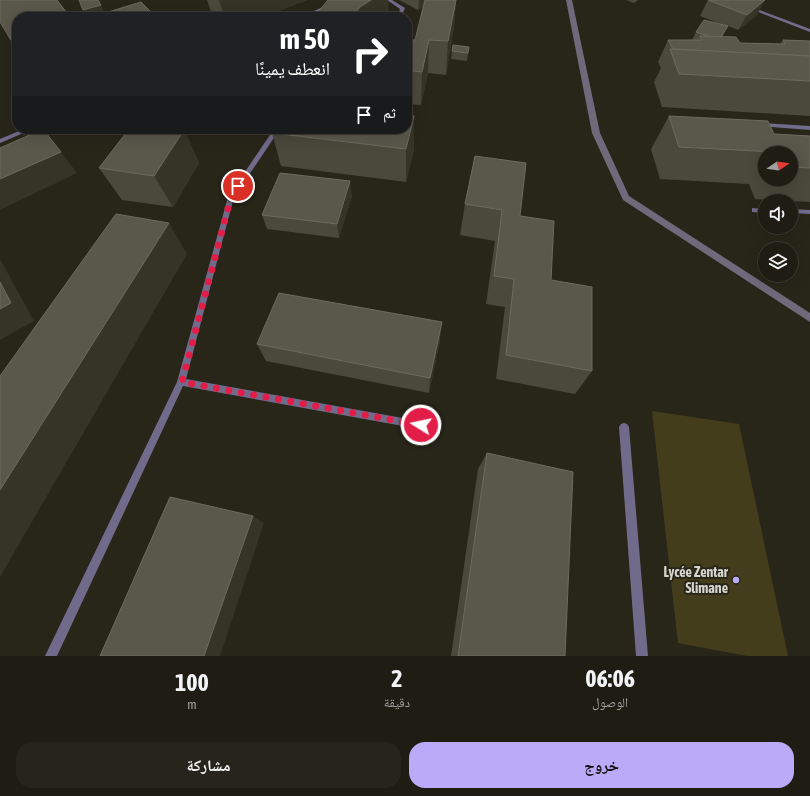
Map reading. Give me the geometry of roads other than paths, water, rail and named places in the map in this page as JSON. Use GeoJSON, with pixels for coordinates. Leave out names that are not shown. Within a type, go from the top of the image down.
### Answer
{"type":"FeatureCollection","features":[{"type":"Feature","properties":{"kind":"street"},"geometry":{"type":"LineString","coordinates":[[315,12],[343,0]]}},
{"type":"Feature","properties":{"kind":"street"},"geometry":{"type":"LineString","coordinates":[[389,0],[403,9],[402,12]]}},
{"type":"Feature","properties":{"kind":"street"},"geometry":{"type":"LineString","coordinates":[[729,0],[810,31]]}},
{"type":"Feature","properties":{"kind":"street"},"geometry":{"type":"LineString","coordinates":[[756,125],[810,128]]}},
{"type":"Feature","properties":{"kind":"street"},"geometry":{"type":"LineString","coordinates":[[0,141],[18,134]]}},
{"type":"Feature","properties":{"kind":"street"},"geometry":{"type":"LineString","coordinates":[[50,656],[182,382],[231,197],[274,134]]}},
{"type":"Feature","properties":{"kind":"street"},"geometry":{"type":"LineString","coordinates":[[754,210],[758,210]]}},
{"type":"Feature","properties":{"kind":"street"},"geometry":{"type":"LineString","coordinates":[[798,212],[810,212]]}},
{"type":"Feature","properties":{"kind":"street"},"geometry":{"type":"LineString","coordinates":[[182,382],[436,428]]}},
{"type":"Feature","properties":{"kind":"street"},"geometry":{"type":"LineString","coordinates":[[624,427],[642,656]]}},
{"type":"Feature","properties":{"kind":"waterway"},"geometry":{"type":"LineString","coordinates":[[569,0],[596,133],[626,198],[810,318]]}},
{"type":"Feature","properties":{"kind":"place","name":"Lycée Zentar Slimane"},"geometry":{"type":"Point","coordinates":[736,580]}}]}
